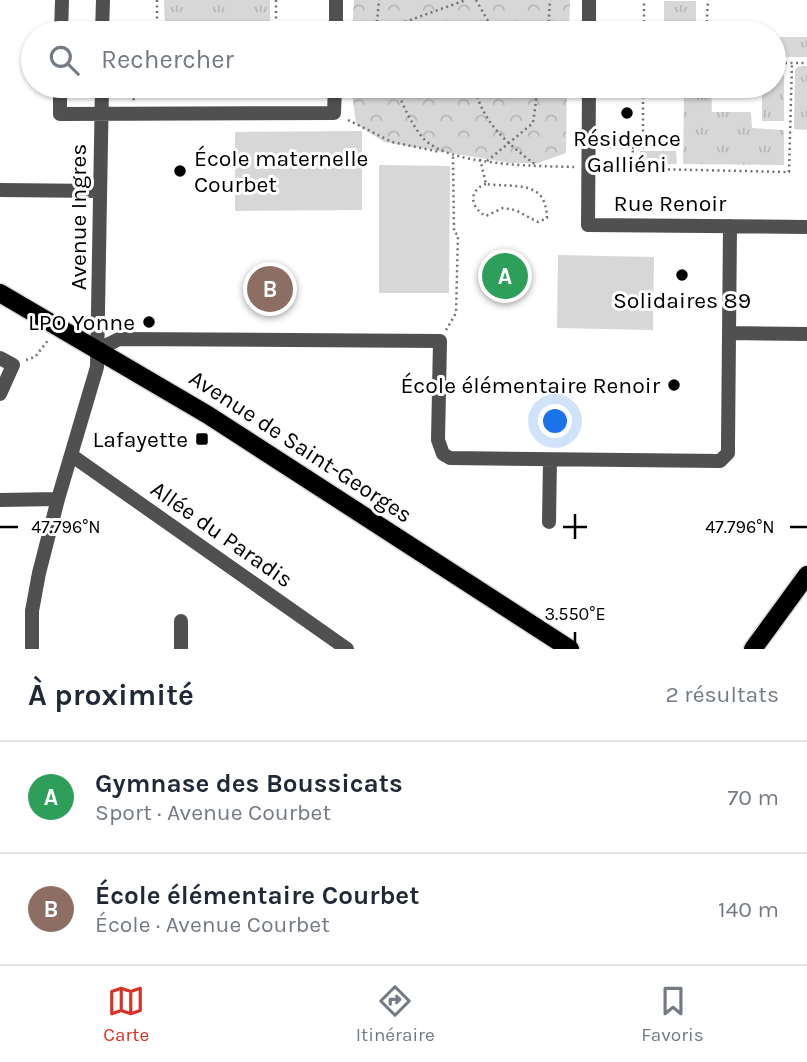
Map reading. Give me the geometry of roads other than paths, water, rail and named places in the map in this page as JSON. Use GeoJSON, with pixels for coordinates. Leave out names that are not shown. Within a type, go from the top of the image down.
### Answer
{"type":"FeatureCollection","features":[{"type":"Feature","properties":{"kind":"main road","name":"Avenue de Saint-Georges"},"geometry":{"type":"LineString","coordinates":[[0,293],[208,415],[570,649]]}},
{"type":"Feature","properties":{"kind":"main road"},"geometry":{"type":"LineString","coordinates":[[752,649],[807,575]]}},
{"type":"Feature","properties":{"kind":"street"},"geometry":{"type":"LineString","coordinates":[[61,21],[62,0]]}},
{"type":"Feature","properties":{"kind":"street"},"geometry":{"type":"LineString","coordinates":[[102,21],[103,0]]}},
{"type":"Feature","properties":{"kind":"street"},"geometry":{"type":"LineString","coordinates":[[336,0],[336,21]]}},
{"type":"Feature","properties":{"kind":"street"},"geometry":{"type":"LineString","coordinates":[[589,0],[589,21]]}},
{"type":"Feature","properties":{"kind":"street"},"geometry":{"type":"LineString","coordinates":[[60,98],[60,114],[334,113],[335,98]]}},
{"type":"Feature","properties":{"kind":"street","name":"Avenue Ingres"},"geometry":{"type":"LineString","coordinates":[[32,649],[32,611],[58,499],[97,367],[102,98]]}},
{"type":"Feature","properties":{"kind":"street","name":"Rue Renoir"},"geometry":{"type":"LineString","coordinates":[[589,98],[588,225],[807,227]]}},
{"type":"Feature","properties":{"kind":"street"},"geometry":{"type":"LineString","coordinates":[[0,190],[100,191]]}},
{"type":"Feature","properties":{"kind":"street"},"geometry":{"type":"LineString","coordinates":[[99,349],[120,339],[440,341],[438,440],[443,454],[458,459],[713,462],[725,458],[728,445],[730,226]]}},
{"type":"Feature","properties":{"kind":"street"},"geometry":{"type":"LineString","coordinates":[[729,333],[807,334]]}},
{"type":"Feature","properties":{"kind":"street"},"geometry":{"type":"LineString","coordinates":[[0,358],[13,365],[0,394]]}},
{"type":"Feature","properties":{"kind":"street","name":"Allée du Paradis"},"geometry":{"type":"LineString","coordinates":[[71,455],[347,649]]}},
{"type":"Feature","properties":{"kind":"street"},"geometry":{"type":"LineString","coordinates":[[549,522],[550,460]]}},
{"type":"Feature","properties":{"kind":"street"},"geometry":{"type":"LineString","coordinates":[[0,500],[58,499]]}},
{"type":"Feature","properties":{"kind":"street"},"geometry":{"type":"LineString","coordinates":[[181,621],[181,649]]}},
{"type":"Feature","properties":{"kind":"place","name":"Résidence Galliéni"},"geometry":{"type":"Point","coordinates":[627,113]}},
{"type":"Feature","properties":{"kind":"place","name":"École maternelle Courbet"},"geometry":{"type":"Point","coordinates":[180,171]}},
{"type":"Feature","properties":{"kind":"place","name":"Solidaires 89"},"geometry":{"type":"Point","coordinates":[682,275]}},
{"type":"Feature","properties":{"kind":"place","name":"Gymnase des Boussicats"},"geometry":{"type":"Point","coordinates":[505,276]}},
{"type":"Feature","properties":{"kind":"place","name":"École élémentaire Courbet"},"geometry":{"type":"Point","coordinates":[270,289]}},
{"type":"Feature","properties":{"kind":"place","name":"LPO Yonne"},"geometry":{"type":"Point","coordinates":[149,322]}},
{"type":"Feature","properties":{"kind":"place","name":"École élémentaire Renoir"},"geometry":{"type":"Point","coordinates":[674,385]}},
{"type":"Feature","properties":{"kind":"place","name":"Lafayette"},"geometry":{"type":"Point","coordinates":[202,439]}}]}
